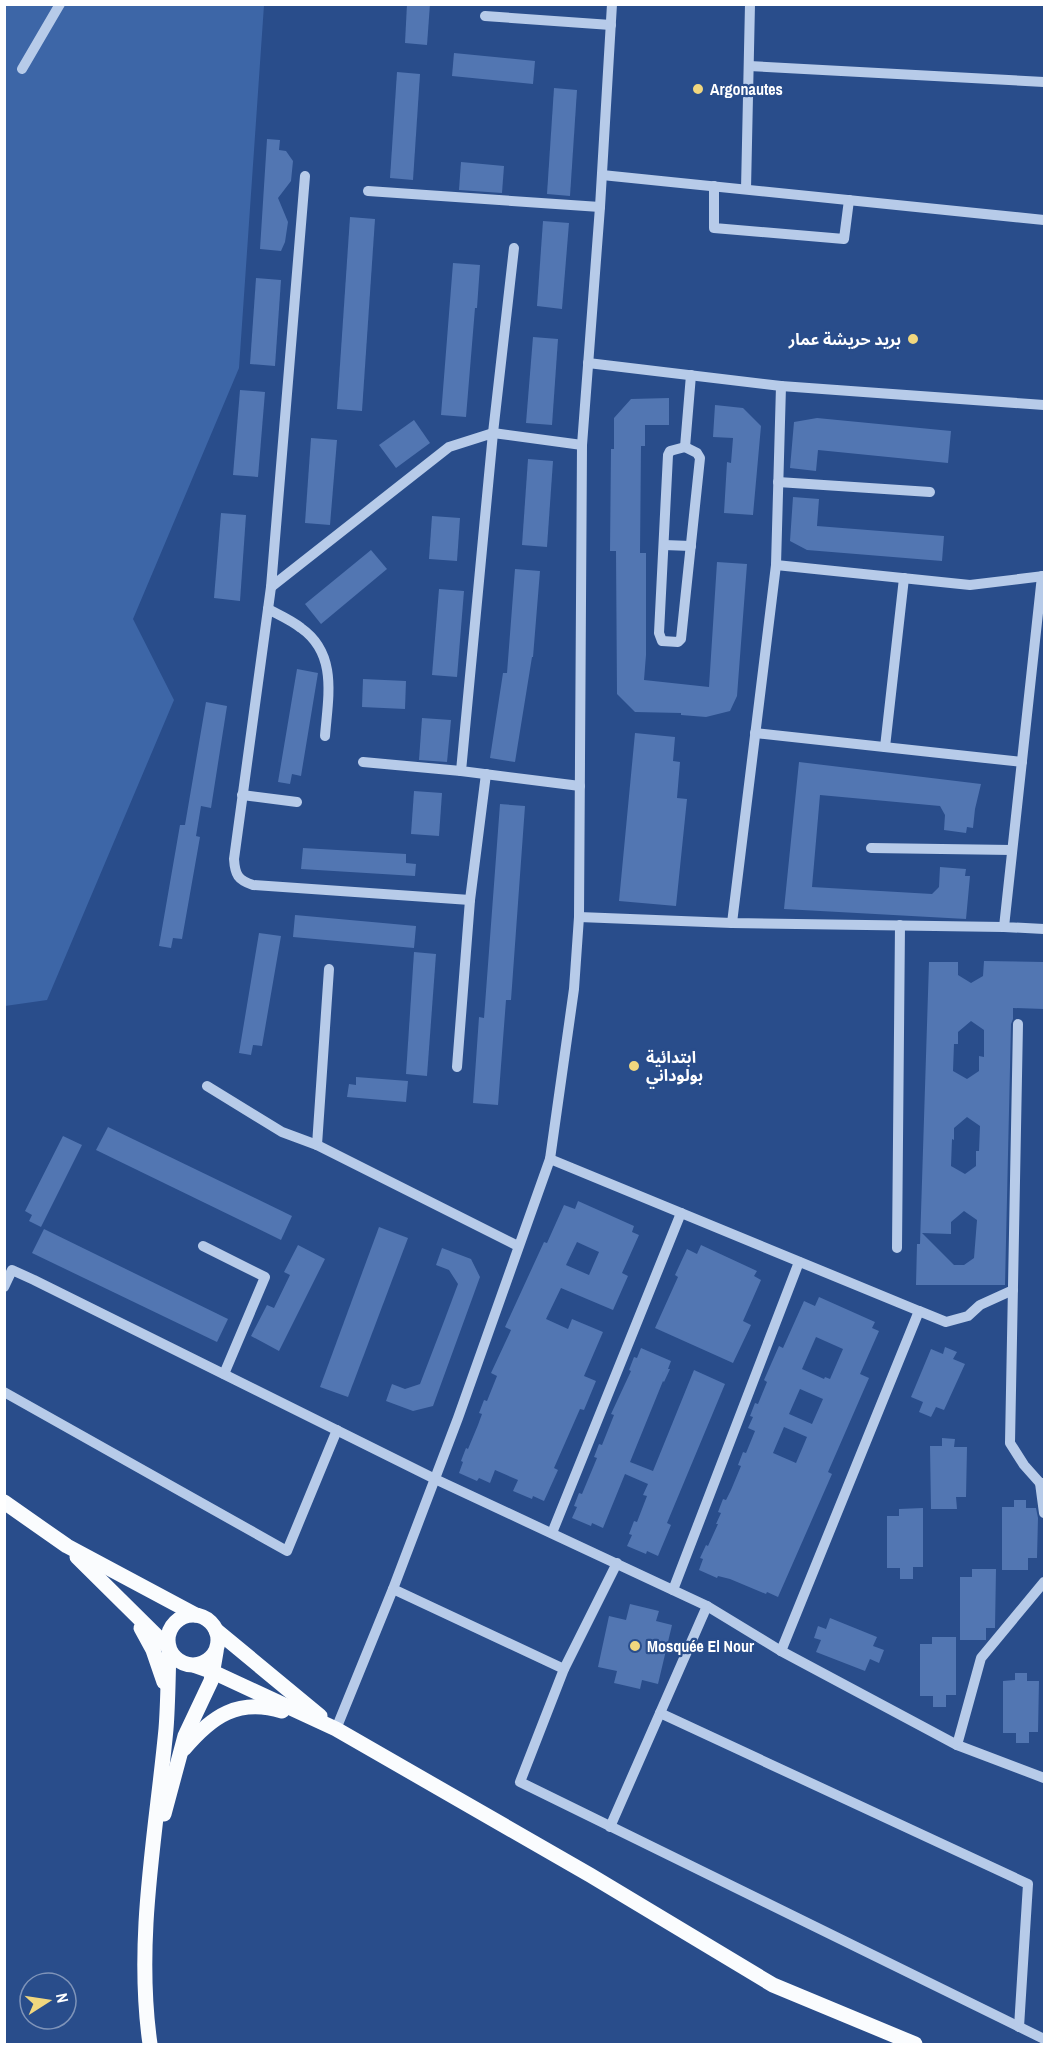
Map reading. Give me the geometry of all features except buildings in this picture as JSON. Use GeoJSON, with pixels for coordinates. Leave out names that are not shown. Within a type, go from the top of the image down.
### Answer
{"type":"FeatureCollection","features":[{"type":"Feature","properties":{"kind":"main road"},"geometry":{"type":"LineString","coordinates":[[4,1502],[67,1546],[212,1623],[216,1630],[218,1638],[211,1681],[189,1726],[180,1753],[151,1864]]}},
{"type":"Feature","properties":{"kind":"main road"},"geometry":{"type":"LineString","coordinates":[[67,1546],[181,1664],[213,1672],[336,1729],[590,1875],[773,1985],[915,2044]]}},
{"type":"Feature","properties":{"kind":"main road"},"geometry":{"type":"LineString","coordinates":[[129,1610],[153,1650],[168,1694]]}},
{"type":"Feature","properties":{"kind":"main road"},"geometry":{"type":"LineString","coordinates":[[150,2044],[144,2006],[144,1947],[166,1727],[169,1649],[167,1638],[174,1623],[180,1618],[196,1615]]}},
{"type":"Feature","properties":{"kind":"main road"},"geometry":{"type":"LineString","coordinates":[[216,1630],[336,1729]]}},
{"type":"Feature","properties":{"kind":"main road"},"geometry":{"type":"LineString","coordinates":[[196,1666],[204,1664],[216,1652]]}},
{"type":"Feature","properties":{"kind":"main road"},"geometry":{"type":"LineString","coordinates":[[180,1753],[210,1721],[235,1709],[250,1707],[279,1710],[336,1729]]}},
{"type":"Feature","properties":{"kind":"street"},"geometry":{"type":"LineString","coordinates":[[22,69],[60,4]]}},
{"type":"Feature","properties":{"kind":"street"},"geometry":{"type":"LineString","coordinates":[[336,1729],[435,1479],[550,1159],[574,989],[579,917],[582,445],[600,207],[612,4]]}},
{"type":"Feature","properties":{"kind":"street"},"geometry":{"type":"LineString","coordinates":[[746,189],[750,4]]}},
{"type":"Feature","properties":{"kind":"street"},"geometry":{"type":"LineString","coordinates":[[485,16],[611,25]]}},
{"type":"Feature","properties":{"kind":"street"},"geometry":{"type":"LineString","coordinates":[[748,66],[1044,82]]}},
{"type":"Feature","properties":{"kind":"street"},"geometry":{"type":"LineString","coordinates":[[602,175],[1044,220]]}},
{"type":"Feature","properties":{"kind":"street"},"geometry":{"type":"LineString","coordinates":[[305,176],[271,587],[242,795],[234,859],[235,873],[241,881],[253,885],[470,900]]}},
{"type":"Feature","properties":{"kind":"street"},"geometry":{"type":"LineString","coordinates":[[714,186],[714,228],[844,239],[849,200]]}},
{"type":"Feature","properties":{"kind":"street"},"geometry":{"type":"LineString","coordinates":[[368,191],[600,207]]}},
{"type":"Feature","properties":{"kind":"street"},"geometry":{"type":"LineString","coordinates":[[461,771],[492,433],[514,248]]}},
{"type":"Feature","properties":{"kind":"street"},"geometry":{"type":"LineString","coordinates":[[588,363],[781,386],[1044,405]]}},
{"type":"Feature","properties":{"kind":"street"},"geometry":{"type":"LineString","coordinates":[[685,447],[691,375]]}},
{"type":"Feature","properties":{"kind":"street"},"geometry":{"type":"LineString","coordinates":[[732,923],[776,565],[781,386]]}},
{"type":"Feature","properties":{"kind":"street"},"geometry":{"type":"LineString","coordinates":[[271,587],[450,447],[492,433],[582,445]]}},
{"type":"Feature","properties":{"kind":"street"},"geometry":{"type":"LineString","coordinates":[[685,447],[697,453],[700,458],[681,639],[678,642],[662,641],[660,638],[664,545],[668,455],[674,448],[685,447]]}},
{"type":"Feature","properties":{"kind":"street"},"geometry":{"type":"LineString","coordinates":[[778,482],[930,492]]}},
{"type":"Feature","properties":{"kind":"street"},"geometry":{"type":"LineString","coordinates":[[664,545],[691,546]]}},
{"type":"Feature","properties":{"kind":"street"},"geometry":{"type":"LineString","coordinates":[[776,565],[970,585],[1043,576],[1004,927]]}},
{"type":"Feature","properties":{"kind":"street"},"geometry":{"type":"LineString","coordinates":[[885,747],[904,578]]}},
{"type":"Feature","properties":{"kind":"street"},"geometry":{"type":"LineString","coordinates":[[268,609],[302,628],[321,648],[330,679],[325,736]]}},
{"type":"Feature","properties":{"kind":"street"},"geometry":{"type":"LineString","coordinates":[[755,733],[1022,762]]}},
{"type":"Feature","properties":{"kind":"street"},"geometry":{"type":"LineString","coordinates":[[363,762],[461,771],[580,786]]}},
{"type":"Feature","properties":{"kind":"street"},"geometry":{"type":"LineString","coordinates":[[457,1067],[470,900],[486,774]]}},
{"type":"Feature","properties":{"kind":"street"},"geometry":{"type":"LineString","coordinates":[[242,795],[297,802]]}},
{"type":"Feature","properties":{"kind":"street"},"geometry":{"type":"LineString","coordinates":[[871,848],[1012,850]]}},
{"type":"Feature","properties":{"kind":"street"},"geometry":{"type":"LineString","coordinates":[[579,917],[732,923],[1044,928]]}},
{"type":"Feature","properties":{"kind":"street"},"geometry":{"type":"LineString","coordinates":[[897,1248],[900,926]]}},
{"type":"Feature","properties":{"kind":"street"},"geometry":{"type":"LineString","coordinates":[[317,1144],[329,969]]}},
{"type":"Feature","properties":{"kind":"street"},"geometry":{"type":"LineString","coordinates":[[1018,1024],[1010,1443],[1024,1465],[1042,1483],[1044,1513]]}},
{"type":"Feature","properties":{"kind":"street"},"geometry":{"type":"LineString","coordinates":[[207,1086],[282,1132],[317,1144],[518,1246]]}},
{"type":"Feature","properties":{"kind":"street"},"geometry":{"type":"LineString","coordinates":[[550,1159],[946,1323],[968,1316],[980,1305],[1013,1290]]}},
{"type":"Feature","properties":{"kind":"street"},"geometry":{"type":"LineString","coordinates":[[552,1533],[681,1213]]}},
{"type":"Feature","properties":{"kind":"street"},"geometry":{"type":"LineString","coordinates":[[203,1246],[265,1277],[224,1374]]}},
{"type":"Feature","properties":{"kind":"street"},"geometry":{"type":"LineString","coordinates":[[673,1590],[799,1262]]}},
{"type":"Feature","properties":{"kind":"street"},"geometry":{"type":"LineString","coordinates":[[4,1287],[8,1268],[435,1479],[707,1606],[781,1651],[957,1745],[1044,1778]]}},
{"type":"Feature","properties":{"kind":"street"},"geometry":{"type":"LineString","coordinates":[[781,1651],[919,1311]]}},
{"type":"Feature","properties":{"kind":"street"},"geometry":{"type":"LineString","coordinates":[[4,1392],[287,1551],[337,1430]]}},
{"type":"Feature","properties":{"kind":"street"},"geometry":{"type":"LineString","coordinates":[[617,1563],[564,1669],[520,1782],[1044,2039]]}},
{"type":"Feature","properties":{"kind":"street"},"geometry":{"type":"LineString","coordinates":[[957,1745],[981,1658],[1044,1582]]}},
{"type":"Feature","properties":{"kind":"street"},"geometry":{"type":"LineString","coordinates":[[393,1589],[564,1669]]}},
{"type":"Feature","properties":{"kind":"street"},"geometry":{"type":"LineString","coordinates":[[610,1827],[707,1606]]}},
{"type":"Feature","properties":{"kind":"street"},"geometry":{"type":"LineString","coordinates":[[660,1713],[1029,1884],[1019,2027]]}},
{"type":"Feature","properties":{"kind":"shaded area"},"geometry":{"type":"Polygon","coordinates":[[[4,5],[264,5],[239,368],[133,619],[174,700],[47,1000],[5,1006],[4,5]]]}},
{"type":"Feature","properties":{"kind":"place","name":"Argonautes"},"geometry":{"type":"Point","coordinates":[698,89]}},
{"type":"Feature","properties":{"kind":"place","name":"بريد حريشة عمار"},"geometry":{"type":"Point","coordinates":[913,339]}},
{"type":"Feature","properties":{"kind":"place","name":"ابتدائية بولوداني"},"geometry":{"type":"Point","coordinates":[634,1066]}},
{"type":"Feature","properties":{"kind":"place","name":"Mosquée El Nour"},"geometry":{"type":"Point","coordinates":[635,1646]}}]}
